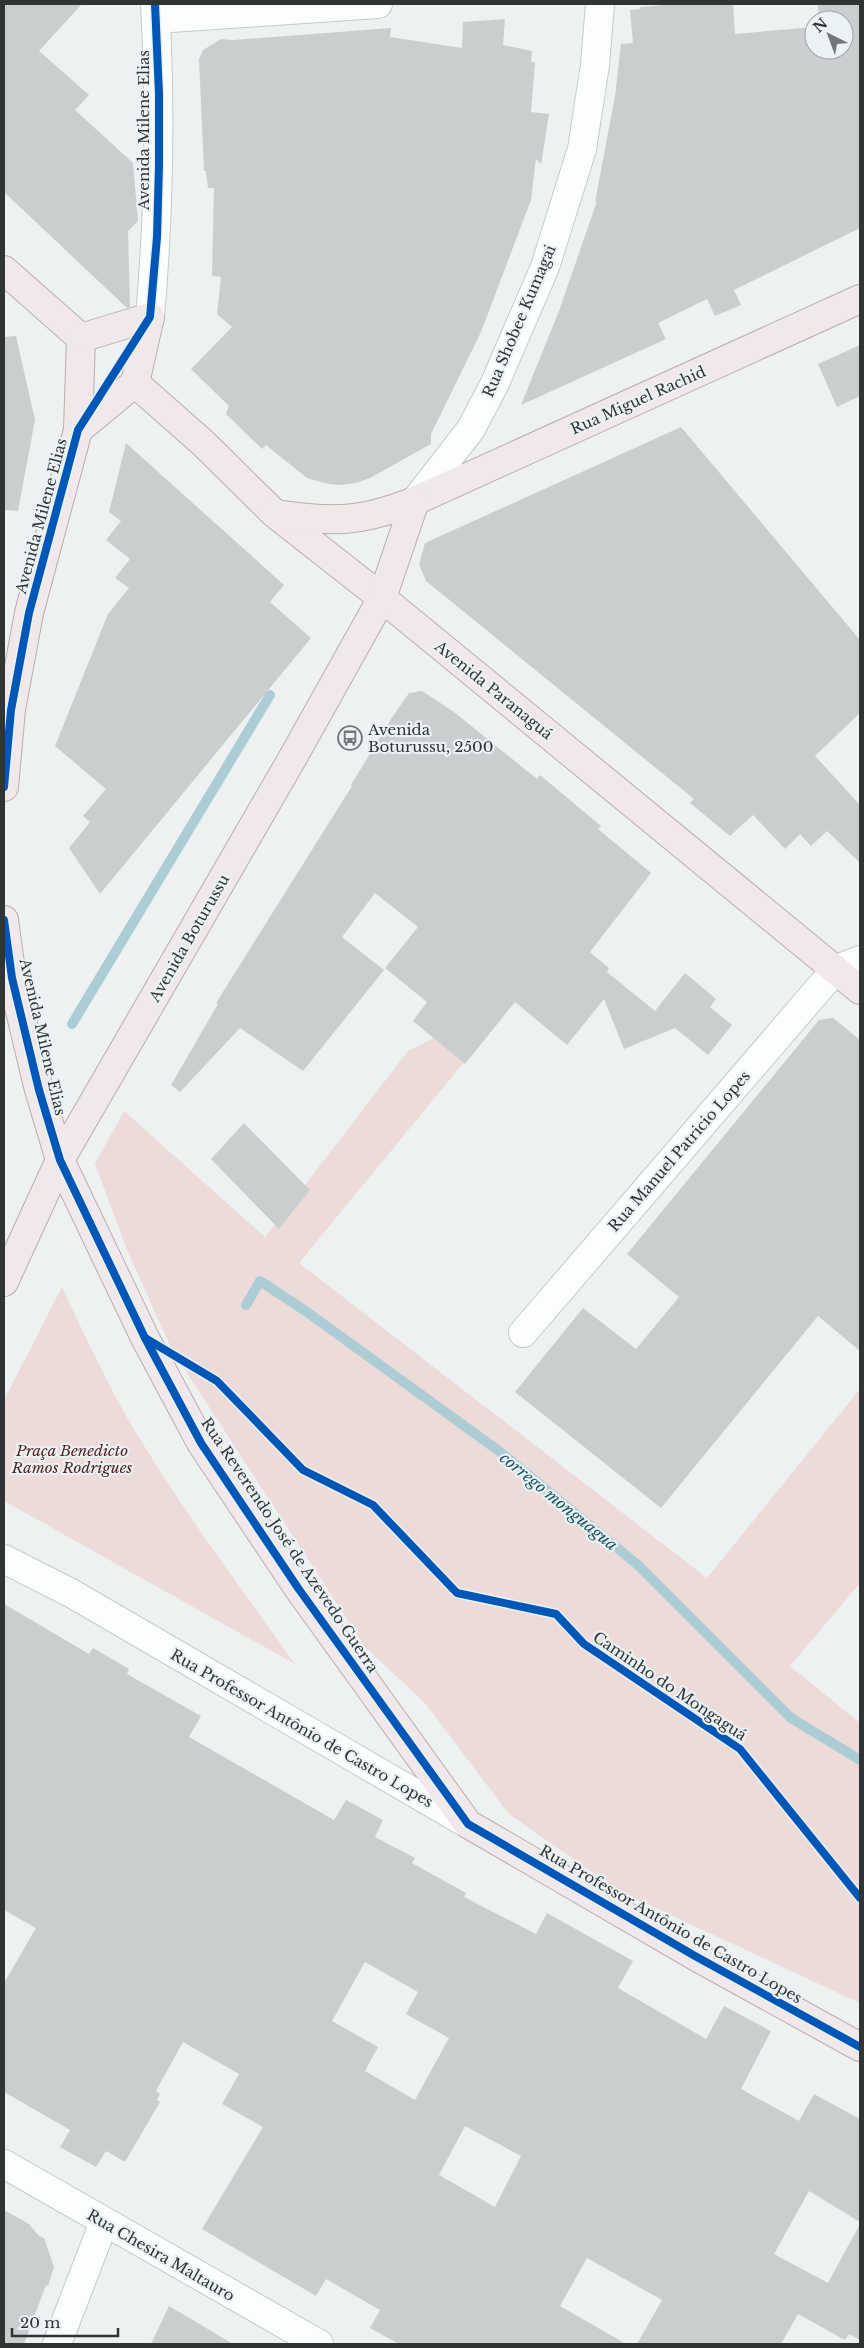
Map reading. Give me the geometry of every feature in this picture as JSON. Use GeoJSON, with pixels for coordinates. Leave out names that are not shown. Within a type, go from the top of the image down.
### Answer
{"type":"FeatureCollection","features":[{"type":"Feature","properties":{"kind":"main road"},"geometry":{"type":"LineString","coordinates":[[4,270],[80,338],[78,430]]}},
{"type":"Feature","properties":{"kind":"main road","name":"Rua Miguel Rachid"},"geometry":{"type":"LineString","coordinates":[[275,514],[309,519],[346,520],[383,513],[415,501],[860,299]]}},
{"type":"Feature","properties":{"kind":"main road"},"geometry":{"type":"LineString","coordinates":[[80,338],[150,317]]}},
{"type":"Feature","properties":{"kind":"main road","name":"Avenida Milene Elias"},"geometry":{"type":"LineString","coordinates":[[4,787],[11,710],[29,613],[78,430],[134,383],[150,317]]}},
{"type":"Feature","properties":{"kind":"main road","name":"Avenida Paranaguá"},"geometry":{"type":"LineString","coordinates":[[134,383],[203,444],[275,514],[382,598],[860,990]]}},
{"type":"Feature","properties":{"kind":"main road"},"geometry":{"type":"LineString","coordinates":[[382,598],[415,501]]}},
{"type":"Feature","properties":{"kind":"main road","name":"Avenida Boturussu"},"geometry":{"type":"LineString","coordinates":[[4,1282],[60,1160],[287,768],[382,598]]}},
{"type":"Feature","properties":{"kind":"main road","name":"Avenida Milene Elias"},"geometry":{"type":"LineString","coordinates":[[4,920],[14,987],[39,1090],[60,1160]]}},
{"type":"Feature","properties":{"kind":"main road","name":"Rua Reverendo José de Azevedo Guerra"},"geometry":{"type":"LineString","coordinates":[[60,1160],[134,1317],[201,1443],[298,1588],[468,1824]]}},
{"type":"Feature","properties":{"kind":"main road","name":"Rua Professor Antônio de Castro Lopes"},"geometry":{"type":"LineString","coordinates":[[468,1824],[695,1956],[860,2047]]}},
{"type":"Feature","properties":{"kind":"street"},"geometry":{"type":"LineString","coordinates":[[155,11],[378,4]]}},
{"type":"Feature","properties":{"kind":"street","name":"Rua Shobee Kumagai"},"geometry":{"type":"LineString","coordinates":[[415,501],[471,429],[495,384],[545,267],[582,149],[595,65],[600,4]]}},
{"type":"Feature","properties":{"kind":"street","name":"Avenida Milene Elias"},"geometry":{"type":"LineString","coordinates":[[150,317],[157,237],[159,165],[155,11]]}},
{"type":"Feature","properties":{"kind":"street"},"geometry":{"type":"LineString","coordinates":[[835,970],[860,960]]}},
{"type":"Feature","properties":{"kind":"street","name":"Rua Manuel Patricio Lopes"},"geometry":{"type":"LineString","coordinates":[[522,1333],[835,970]]}},
{"type":"Feature","properties":{"kind":"street","name":"Rua Professor Antônio de Castro Lopes"},"geometry":{"type":"LineString","coordinates":[[4,1559],[72,1593],[468,1824]]}},
{"type":"Feature","properties":{"kind":"street","name":"Rua Chesira Maltauro"},"geometry":{"type":"LineString","coordinates":[[4,2164],[318,2344]]}},
{"type":"Feature","properties":{"kind":"street"},"geometry":{"type":"LineString","coordinates":[[58,2344],[104,2222]]}},
{"type":"Feature","properties":{"kind":"green space"},"geometry":{"type":"Polygon","coordinates":[[[502,1016],[299,1263],[707,1578],[860,1389],[860,1583],[790,1666],[860,1723],[860,2003],[619,1891],[509,1814],[424,1702],[365,1647],[172,1350],[127,1250],[95,1164],[124,1111],[265,1237],[408,1051],[436,1037],[502,1016]]]}},
{"type":"Feature","properties":{"kind":"green space","name":"Praça Benedicto Ramos Rodrigues"},"geometry":{"type":"Polygon","coordinates":[[[62,1287],[113,1392],[151,1457],[211,1547],[295,1664],[4,1501],[4,1400],[62,1287]]]}},
{"type":"Feature","properties":{"kind":"building"},"geometry":{"type":"Polygon","coordinates":[[[4,4],[82,4],[39,51],[89,95],[75,110],[133,163],[138,221],[128,231],[130,307],[127,308],[4,192],[4,4]]]}},
{"type":"Feature","properties":{"kind":"building"},"geometry":{"type":"Polygon","coordinates":[[[677,4],[733,4],[735,34],[804,28],[804,60],[854,60],[854,10],[818,10],[818,4],[860,4],[860,228],[734,290],[741,305],[715,316],[707,299],[658,323],[666,339],[521,405],[559,311],[597,201],[595,202],[615,96],[621,44],[633,43],[630,10],[640,9],[640,7],[677,4]]]}},
{"type":"Feature","properties":{"kind":"building"},"geometry":{"type":"Polygon","coordinates":[[[505,19],[503,45],[532,51],[531,62],[535,62],[531,112],[549,114],[541,164],[536,159],[531,200],[481,332],[431,434],[431,444],[370,478],[356,483],[328,484],[307,478],[266,445],[262,449],[226,414],[229,406],[191,369],[232,327],[217,314],[221,277],[212,276],[214,188],[208,188],[206,171],[204,171],[199,59],[203,50],[221,39],[233,40],[391,28],[390,37],[462,48],[463,22],[505,19]]]}},
{"type":"Feature","properties":{"kind":"building"},"geometry":{"type":"Polygon","coordinates":[[[16,336],[35,420],[18,511],[4,510],[4,337],[16,336]]]}},
{"type":"Feature","properties":{"kind":"building"},"geometry":{"type":"Polygon","coordinates":[[[860,345],[860,396],[837,407],[818,364],[860,345]]]}},
{"type":"Feature","properties":{"kind":"building"},"geometry":{"type":"Polygon","coordinates":[[[681,427],[860,640],[860,713],[815,756],[860,805],[860,863],[827,831],[811,846],[800,834],[785,849],[753,815],[730,836],[690,803],[694,799],[426,581],[419,564],[425,543],[681,427]]]}},
{"type":"Feature","properties":{"kind":"building"},"geometry":{"type":"Polygon","coordinates":[[[126,443],[284,585],[270,602],[311,638],[100,894],[69,848],[90,822],[83,816],[106,789],[55,746],[108,614],[129,588],[115,578],[130,559],[106,540],[121,521],[109,512],[126,443]]]}},
{"type":"Feature","properties":{"kind":"building"},"geometry":{"type":"Polygon","coordinates":[[[422,691],[454,712],[537,779],[540,775],[601,826],[598,829],[651,873],[590,952],[609,968],[607,972],[655,1011],[685,973],[716,999],[710,1007],[732,1025],[708,1055],[675,1028],[624,1049],[604,999],[567,1045],[515,1002],[465,1064],[413,1021],[427,1002],[385,968],[418,927],[375,893],[342,937],[384,970],[303,1071],[240,1028],[180,1092],[171,1085],[218,1004],[216,1003],[352,786],[391,719],[409,693],[422,691]]]}},
{"type":"Feature","properties":{"kind":"building"},"geometry":{"type":"Polygon","coordinates":[[[833,1018],[860,1040],[860,1351],[818,1316],[661,1508],[515,1392],[583,1308],[636,1349],[679,1297],[627,1254],[819,1020],[833,1018]]]}},
{"type":"Feature","properties":{"kind":"building"},"geometry":{"type":"Polygon","coordinates":[[[244,1123],[310,1190],[279,1229],[211,1159],[244,1123]]]}},
{"type":"Feature","properties":{"kind":"building"},"geometry":{"type":"Polygon","coordinates":[[[4,1604],[89,1654],[93,1648],[129,1669],[127,1674],[201,1716],[189,1737],[334,1820],[346,1800],[383,1820],[375,1837],[415,1858],[412,1863],[466,1893],[464,1897],[536,1934],[547,1913],[633,1961],[618,1988],[706,2039],[724,2006],[771,2031],[741,2089],[799,2121],[814,2094],[860,2119],[860,2222],[809,2191],[774,2254],[828,2283],[860,2224],[860,2340],[849,2334],[845,2340],[798,2314],[781,2344],[637,2344],[662,2300],[587,2258],[560,2306],[626,2344],[399,2344],[370,2328],[380,2310],[326,2279],[316,2296],[202,2229],[263,2127],[222,2104],[239,2074],[183,2042],[156,2091],[160,2094],[157,2100],[160,2102],[125,2162],[106,2151],[96,2167],[60,2147],[70,2130],[4,2092],[4,1983],[36,1928],[4,1910],[4,1604]],[[365,1962],[332,2021],[378,2047],[365,2071],[415,2100],[449,2038],[406,2014],[418,1992],[365,1962]],[[465,2126],[439,2175],[495,2207],[521,2156],[465,2126]]]}},
{"type":"Feature","properties":{"kind":"building"},"geometry":{"type":"Polygon","coordinates":[[[4,2210],[29,2224],[39,2236],[44,2238],[54,2267],[24,2344],[4,2344],[4,2210]]]}},
{"type":"Feature","properties":{"kind":"building"},"geometry":{"type":"Polygon","coordinates":[[[169,2306],[233,2344],[151,2344],[169,2306]]]}},
{"type":"Feature","properties":{"kind":"waterway"},"geometry":{"type":"LineString","coordinates":[[72,1024],[270,695]]}},
{"type":"Feature","properties":{"kind":"waterway","name":"corrego monguagua"},"geometry":{"type":"LineString","coordinates":[[246,1305],[260,1281],[307,1312],[499,1451],[638,1565],[791,1718],[860,1760]]}},
{"type":"Feature","properties":{"kind":"cycle path"},"geometry":{"type":"LineString","coordinates":[[4,787],[11,710],[29,613],[78,430],[150,317],[157,237],[159,165],[159,94],[155,4]]}},
{"type":"Feature","properties":{"kind":"cycle path"},"geometry":{"type":"LineString","coordinates":[[4,920],[12,978],[39,1090],[60,1160],[145,1338],[201,1443],[298,1588],[468,1824],[695,1956],[860,2047]]}},
{"type":"Feature","properties":{"kind":"cycle path","name":"Caminho do Mongaguá"},"geometry":{"type":"LineString","coordinates":[[145,1338],[217,1381],[303,1470],[373,1505],[457,1593],[556,1614],[584,1644],[740,1749],[860,1898]]}},
{"type":"Feature","properties":{"kind":"place","name":"Avenida Boturussu, 2500"},"geometry":{"type":"Point","coordinates":[350,738]}}]}
